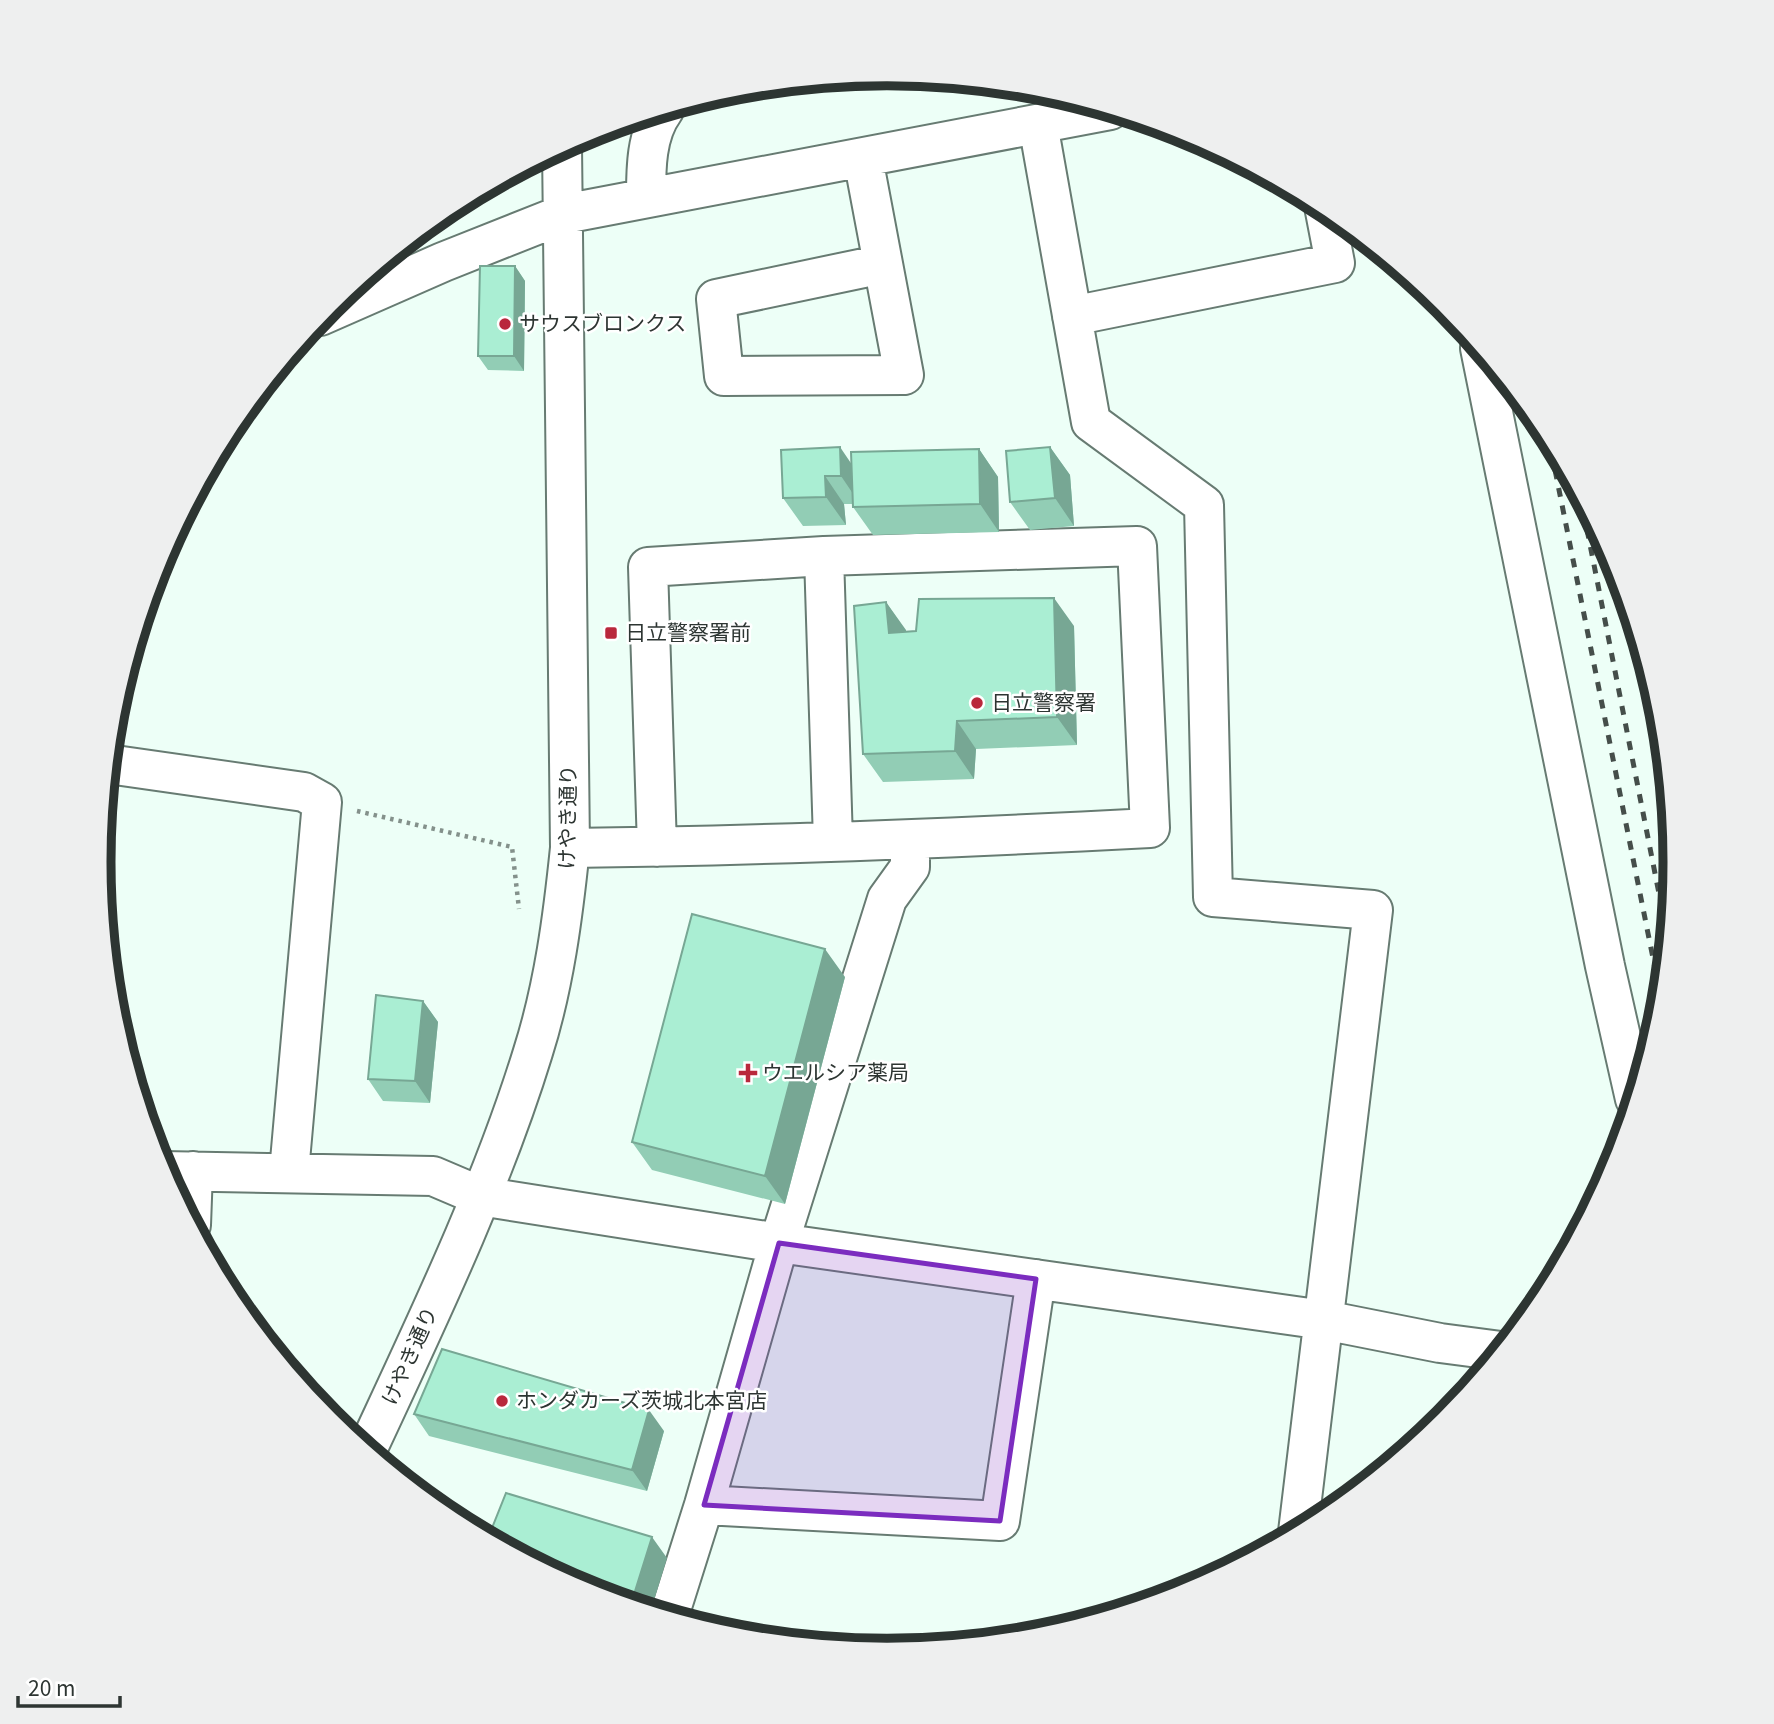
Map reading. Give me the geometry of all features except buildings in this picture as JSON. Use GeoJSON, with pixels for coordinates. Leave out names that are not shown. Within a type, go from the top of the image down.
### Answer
{"type":"FeatureCollection","features":[{"type":"Feature","properties":{"kind":"street"},"geometry":{"type":"LineString","coordinates":[[348,303],[443,261],[564,214],[863,159],[1090,113]]}},
{"type":"Feature","properties":{"kind":"street"},"geometry":{"type":"LineString","coordinates":[[646,197],[649,146],[660,120]]}},
{"type":"Feature","properties":{"kind":"street"},"geometry":{"type":"LineString","coordinates":[[1038,124],[1091,422],[1205,505],[1213,897],[1373,910],[1300,1519]]}},
{"type":"Feature","properties":{"kind":"street","name":"けやき通り"},"geometry":{"type":"LineString","coordinates":[[371,1442],[480,1196],[534,1051],[551,979],[564,902],[570,848],[562,158]]}},
{"type":"Feature","properties":{"kind":"street"},"geometry":{"type":"LineString","coordinates":[[863,159],[883,264],[904,375],[724,376],[716,299],[883,264]]}},
{"type":"Feature","properties":{"kind":"street"},"geometry":{"type":"LineString","coordinates":[[1072,316],[1335,262],[1327,224]]}},
{"type":"Feature","properties":{"kind":"street"},"geometry":{"type":"LineString","coordinates":[[1483,365],[1602,952],[1631,1082]]}},
{"type":"Feature","properties":{"kind":"street"},"geometry":{"type":"LineString","coordinates":[[570,848],[657,847],[910,840],[1150,828],[1137,546],[824,556],[648,567],[657,847]]}},
{"type":"Feature","properties":{"kind":"street"},"geometry":{"type":"LineString","coordinates":[[824,556],[833,841]]}},
{"type":"Feature","properties":{"kind":"street"},"geometry":{"type":"LineString","coordinates":[[117,765],[304,792],[322,802],[289,1172]]}},
{"type":"Feature","properties":{"kind":"street"},"geometry":{"type":"LineString","coordinates":[[672,1608],[779,1243],[887,899],[910,867],[910,840]]}},
{"type":"Feature","properties":{"kind":"street"},"geometry":{"type":"LineString","coordinates":[[178,1171],[433,1176],[480,1196],[779,1243],[1324,1320],[1440,1343],[1491,1350]]}},
{"type":"Feature","properties":{"kind":"street"},"geometry":{"type":"LineString","coordinates":[[704,1505],[1000,1521],[1036,1279]]}},
{"type":"Feature","properties":{"kind":"path"},"geometry":{"type":"LineString","coordinates":[[322,802],[512,848],[519,909]]}},
{"type":"Feature","properties":{"kind":"highlighted area"},"geometry":{"type":"Polygon","coordinates":[[[779,1243],[1036,1279],[1000,1521],[704,1505],[779,1243]]]}},
{"type":"Feature","properties":{"kind":"railway"},"geometry":{"type":"LineString","coordinates":[[1554,467],[1656,971]]}},
{"type":"Feature","properties":{"kind":"railway"},"geometry":{"type":"LineString","coordinates":[[1586,527],[1662,909]]}},
{"type":"Feature","properties":{"kind":"place","name":"サウスブロンクス"},"geometry":{"type":"Point","coordinates":[505,324]}},
{"type":"Feature","properties":{"kind":"place","name":"日立警察署前"},"geometry":{"type":"Point","coordinates":[611,633]}},
{"type":"Feature","properties":{"kind":"place","name":"日立警察署"},"geometry":{"type":"Point","coordinates":[977,703]}},
{"type":"Feature","properties":{"kind":"place","name":"ウエルシア薬局"},"geometry":{"type":"Point","coordinates":[748,1073]}},
{"type":"Feature","properties":{"kind":"place","name":"ホンダカーズ茨城北本宮店"},"geometry":{"type":"Point","coordinates":[502,1401]}}]}
